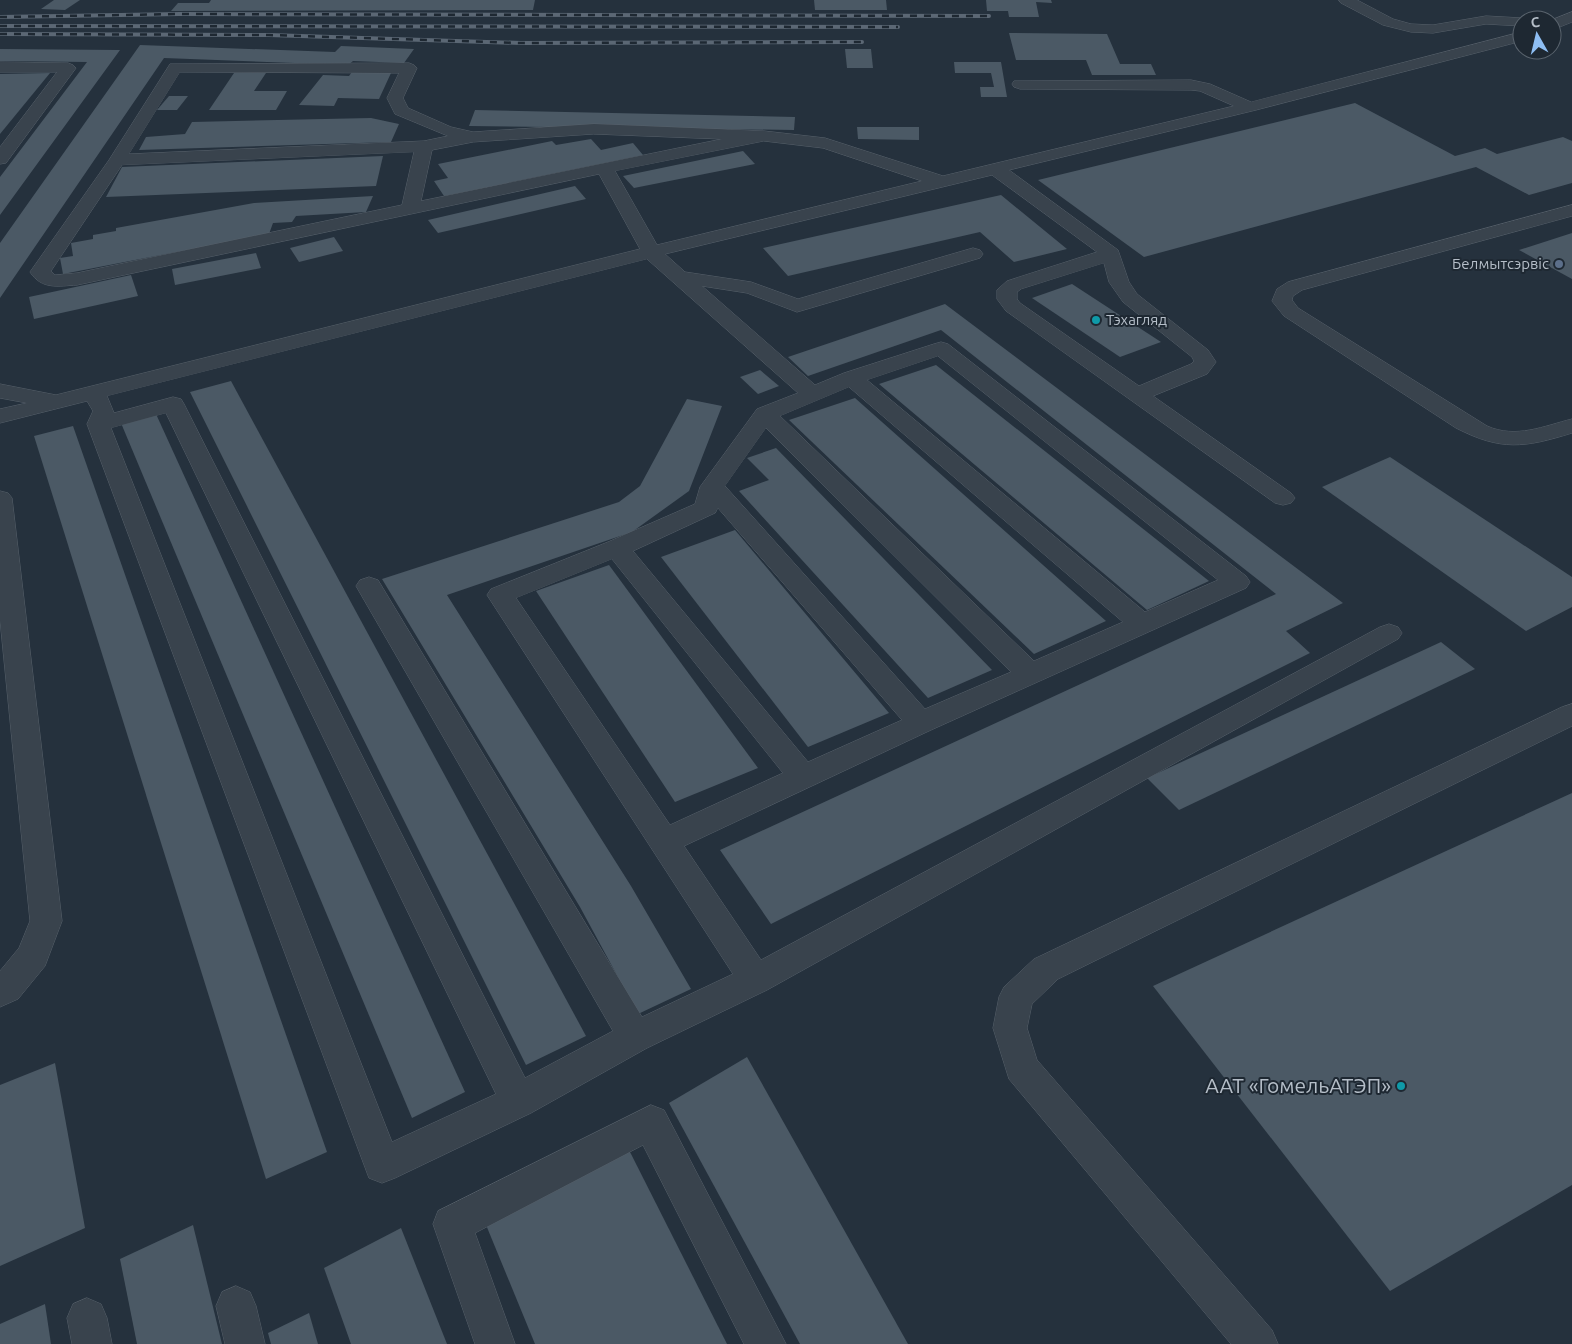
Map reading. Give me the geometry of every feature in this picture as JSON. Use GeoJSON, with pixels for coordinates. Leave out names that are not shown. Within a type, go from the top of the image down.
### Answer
{"type":"FeatureCollection","features":[{"type":"Feature","properties":{"kind":"lane"},"geometry":{"type":"LineString","coordinates":[[1346,0],[1388,22],[1411,28],[1433,29],[1486,20],[1512,21]]}},
{"type":"Feature","properties":{"kind":"lane"},"geometry":{"type":"LineString","coordinates":[[0,416],[650,252],[996,170],[1250,107],[1512,39]]}},
{"type":"Feature","properties":{"kind":"lane"},"geometry":{"type":"LineString","coordinates":[[474,137],[446,131],[401,111],[396,98],[409,68],[175,66],[116,160],[40,272],[50,281],[77,279],[764,136]]}},
{"type":"Feature","properties":{"kind":"lane"},"geometry":{"type":"LineString","coordinates":[[0,67],[68,68],[0,159]]}},
{"type":"Feature","properties":{"kind":"lane"},"geometry":{"type":"LineString","coordinates":[[1020,84],[1190,85],[1204,87],[1250,107]]}},
{"type":"Feature","properties":{"kind":"lane"},"geometry":{"type":"LineString","coordinates":[[116,160],[424,146],[474,137],[594,129],[764,136],[825,143],[943,182]]}},
{"type":"Feature","properties":{"kind":"lane"},"geometry":{"type":"LineString","coordinates":[[410,210],[424,146]]}},
{"type":"Feature","properties":{"kind":"lane"},"geometry":{"type":"LineString","coordinates":[[604,168],[650,252],[812,394]]}},
{"type":"Feature","properties":{"kind":"lane"},"geometry":{"type":"LineString","coordinates":[[996,170],[1111,254],[1119,282],[1130,298],[1201,354],[1205,362],[1199,369],[1137,395]]}},
{"type":"Feature","properties":{"kind":"lane"},"geometry":{"type":"LineString","coordinates":[[1572,210],[1295,286],[1284,293],[1282,301],[1291,312],[1464,423],[1489,436],[1509,439],[1539,437],[1572,426]]}},
{"type":"Feature","properties":{"kind":"lane"},"geometry":{"type":"LineString","coordinates":[[679,277],[751,288],[797,306],[973,254]]}},
{"type":"Feature","properties":{"kind":"lane"},"geometry":{"type":"LineString","coordinates":[[1111,254],[1014,285],[1007,290],[1008,299],[1013,307],[1283,498]]}},
{"type":"Feature","properties":{"kind":"lane"},"geometry":{"type":"LineString","coordinates":[[664,841],[921,723],[1237,582],[941,348],[852,378],[765,414],[712,488],[706,508],[617,548],[500,595],[755,980]]}},
{"type":"Feature","properties":{"kind":"lane"},"geometry":{"type":"LineString","coordinates":[[852,378],[1142,624]]}},
{"type":"Feature","properties":{"kind":"lane"},"geometry":{"type":"LineString","coordinates":[[0,391],[57,402]]}},
{"type":"Feature","properties":{"kind":"lane"},"geometry":{"type":"LineString","coordinates":[[94,392],[104,411],[98,424],[382,1165],[518,1101],[635,1037],[755,980],[1389,633]]}},
{"type":"Feature","properties":{"kind":"lane"},"geometry":{"type":"LineString","coordinates":[[98,424],[173,404],[518,1101]]}},
{"type":"Feature","properties":{"kind":"lane"},"geometry":{"type":"LineString","coordinates":[[765,414],[1031,675]]}},
{"type":"Feature","properties":{"kind":"lane"},"geometry":{"type":"LineString","coordinates":[[712,488],[921,723]]}},
{"type":"Feature","properties":{"kind":"lane"},"geometry":{"type":"LineString","coordinates":[[0,498],[46,921],[32,956],[6,989],[0,992]]}},
{"type":"Feature","properties":{"kind":"lane"},"geometry":{"type":"LineString","coordinates":[[617,548],[803,777]]}},
{"type":"Feature","properties":{"kind":"lane"},"geometry":{"type":"LineString","coordinates":[[369,586],[635,1037]]}},
{"type":"Feature","properties":{"kind":"lane"},"geometry":{"type":"LineString","coordinates":[[1258,1344],[1022,1068],[1010,1028],[1016,997],[1046,969],[1572,714]]}},
{"type":"Feature","properties":{"kind":"lane"},"geometry":{"type":"LineString","coordinates":[[495,1344],[452,1224],[651,1122],[766,1344]]}},
{"type":"Feature","properties":{"kind":"lane"},"geometry":{"type":"LineString","coordinates":[[236,1306],[245,1344]]}},
{"type":"Feature","properties":{"kind":"building"},"geometry":{"type":"Polygon","coordinates":[[[54,0],[80,0],[65,10],[41,9],[54,0]]]}},
{"type":"Feature","properties":{"kind":"building"},"geometry":{"type":"Polygon","coordinates":[[[211,0],[535,0],[533,10],[171,11],[178,3],[209,3],[211,0]]]}},
{"type":"Feature","properties":{"kind":"building"},"geometry":{"type":"Polygon","coordinates":[[[814,0],[886,0],[887,10],[815,10],[814,0]]]}},
{"type":"Feature","properties":{"kind":"building"},"geometry":{"type":"Polygon","coordinates":[[[986,0],[1051,0],[1052,3],[1036,2],[1039,17],[1009,17],[1008,11],[987,11],[986,0]]]}},
{"type":"Feature","properties":{"kind":"building"},"geometry":{"type":"Polygon","coordinates":[[[1009,33],[1107,34],[1120,64],[1151,64],[1156,75],[1092,75],[1086,60],[1016,60],[1009,33]]]}},
{"type":"Feature","properties":{"kind":"building"},"geometry":{"type":"Polygon","coordinates":[[[140,45],[335,52],[341,46],[414,49],[404,63],[353,61],[348,65],[164,58],[0,298],[0,243],[140,45]]]}},
{"type":"Feature","properties":{"kind":"building"},"geometry":{"type":"Polygon","coordinates":[[[0,49],[120,50],[0,215],[0,177],[87,62],[0,61],[0,49]]]}},
{"type":"Feature","properties":{"kind":"building"},"geometry":{"type":"Polygon","coordinates":[[[845,49],[871,49],[873,68],[847,68],[845,49]]]}},
{"type":"Feature","properties":{"kind":"building"},"geometry":{"type":"Polygon","coordinates":[[[954,62],[1001,62],[1007,97],[981,97],[980,87],[994,87],[991,73],[955,73],[954,62]]]}},
{"type":"Feature","properties":{"kind":"building"},"geometry":{"type":"Polygon","coordinates":[[[352,72],[391,73],[379,99],[338,98],[334,106],[299,105],[323,75],[349,76],[352,72]]]}},
{"type":"Feature","properties":{"kind":"building"},"geometry":{"type":"Polygon","coordinates":[[[50,73],[0,134],[0,74],[50,73]]]}},
{"type":"Feature","properties":{"kind":"building"},"geometry":{"type":"Polygon","coordinates":[[[234,73],[266,73],[254,91],[287,91],[276,110],[209,110],[234,73]]]}},
{"type":"Feature","properties":{"kind":"building"},"geometry":{"type":"Polygon","coordinates":[[[169,96],[188,96],[177,110],[157,110],[169,96]]]}},
{"type":"Feature","properties":{"kind":"building"},"geometry":{"type":"Polygon","coordinates":[[[1355,103],[1455,156],[1485,148],[1497,154],[1563,137],[1572,141],[1572,183],[1529,195],[1476,167],[1144,257],[1038,180],[1355,103]]]}},
{"type":"Feature","properties":{"kind":"building"},"geometry":{"type":"Polygon","coordinates":[[[475,110],[795,117],[794,130],[469,126],[475,110]]]}},
{"type":"Feature","properties":{"kind":"building"},"geometry":{"type":"Polygon","coordinates":[[[371,118],[399,124],[391,142],[139,150],[146,137],[185,134],[192,122],[371,118]]]}},
{"type":"Feature","properties":{"kind":"building"},"geometry":{"type":"Polygon","coordinates":[[[857,127],[919,127],[919,140],[858,139],[857,127]]]}},
{"type":"Feature","properties":{"kind":"building"},"geometry":{"type":"Polygon","coordinates":[[[591,139],[601,150],[633,143],[643,155],[444,196],[434,181],[448,178],[438,164],[552,141],[556,145],[591,139]]]}},
{"type":"Feature","properties":{"kind":"building"},"geometry":{"type":"Polygon","coordinates":[[[743,151],[755,164],[634,188],[623,176],[743,151]]]}},
{"type":"Feature","properties":{"kind":"building"},"geometry":{"type":"Polygon","coordinates":[[[383,156],[376,186],[106,197],[122,167],[383,156]]]}},
{"type":"Feature","properties":{"kind":"building"},"geometry":{"type":"Polygon","coordinates":[[[575,186],[586,199],[438,233],[428,220],[575,186]]]}},
{"type":"Feature","properties":{"kind":"building"},"geometry":{"type":"Polygon","coordinates":[[[1001,195],[1067,249],[1014,262],[980,232],[788,276],[763,248],[1001,195]]]}},
{"type":"Feature","properties":{"kind":"building"},"geometry":{"type":"Polygon","coordinates":[[[373,196],[366,212],[296,216],[292,222],[273,223],[269,234],[63,274],[60,258],[73,256],[71,243],[93,239],[93,235],[116,231],[116,228],[254,203],[373,196]]]}},
{"type":"Feature","properties":{"kind":"building","name":"Белмытсэрвіс"},"geometry":{"type":"Polygon","coordinates":[[[1572,233],[1572,279],[1519,250],[1572,233]]]}},
{"type":"Feature","properties":{"kind":"building"},"geometry":{"type":"Polygon","coordinates":[[[334,237],[343,251],[299,262],[290,248],[334,237]]]}},
{"type":"Feature","properties":{"kind":"building"},"geometry":{"type":"Polygon","coordinates":[[[256,253],[261,268],[175,285],[172,269],[256,253]]]}},
{"type":"Feature","properties":{"kind":"building"},"geometry":{"type":"Polygon","coordinates":[[[131,275],[138,296],[34,319],[29,297],[131,275]]]}},
{"type":"Feature","properties":{"kind":"building","name":"Тэхагляд"},"geometry":{"type":"Polygon","coordinates":[[[1072,284],[1161,342],[1120,357],[1032,298],[1072,284]]]}},
{"type":"Feature","properties":{"kind":"building"},"geometry":{"type":"Polygon","coordinates":[[[945,304],[1343,603],[1286,631],[1310,653],[771,924],[720,850],[1276,594],[941,330],[808,376],[788,357],[945,304]]]}},
{"type":"Feature","properties":{"kind":"building"},"geometry":{"type":"Polygon","coordinates":[[[936,365],[1209,581],[1147,610],[879,384],[936,365]]]}},
{"type":"Feature","properties":{"kind":"building"},"geometry":{"type":"Polygon","coordinates":[[[760,370],[779,386],[758,394],[740,377],[760,370]]]}},
{"type":"Feature","properties":{"kind":"building"},"geometry":{"type":"Polygon","coordinates":[[[231,381],[586,1036],[526,1065],[190,392],[231,381]]]}},
{"type":"Feature","properties":{"kind":"building"},"geometry":{"type":"Polygon","coordinates":[[[855,398],[1106,621],[1034,654],[789,420],[855,398]]]}},
{"type":"Feature","properties":{"kind":"building"},"geometry":{"type":"Polygon","coordinates":[[[687,399],[722,406],[689,491],[632,532],[447,595],[631,886],[691,989],[638,1014],[580,907],[382,579],[619,502],[640,486],[687,399]]]}},
{"type":"Feature","properties":{"kind":"building"},"geometry":{"type":"Polygon","coordinates":[[[156,414],[465,1092],[412,1118],[121,423],[156,414]]]}},
{"type":"Feature","properties":{"kind":"building"},"geometry":{"type":"Polygon","coordinates":[[[73,426],[327,1152],[266,1179],[34,436],[73,426]]]}},
{"type":"Feature","properties":{"kind":"building"},"geometry":{"type":"Polygon","coordinates":[[[776,448],[992,670],[928,698],[739,491],[769,480],[747,458],[776,448]]]}},
{"type":"Feature","properties":{"kind":"building"},"geometry":{"type":"Polygon","coordinates":[[[1390,457],[1572,577],[1572,607],[1526,631],[1322,487],[1390,457]]]}},
{"type":"Feature","properties":{"kind":"building"},"geometry":{"type":"Polygon","coordinates":[[[735,530],[889,713],[808,747],[661,557],[735,530]]]}},
{"type":"Feature","properties":{"kind":"building"},"geometry":{"type":"Polygon","coordinates":[[[609,565],[758,768],[675,802],[536,591],[609,565]]]}},
{"type":"Feature","properties":{"kind":"building"},"geometry":{"type":"Polygon","coordinates":[[[1441,642],[1475,669],[1179,810],[1147,778],[1441,642]]]}},
{"type":"Feature","properties":{"kind":"building","name":"ААТ «ГомельАТЭП»"},"geometry":{"type":"Polygon","coordinates":[[[1572,793],[1572,1185],[1390,1291],[1153,986],[1572,793]]]}},
{"type":"Feature","properties":{"kind":"building"},"geometry":{"type":"Polygon","coordinates":[[[747,1057],[908,1344],[800,1344],[669,1103],[747,1057]]]}},
{"type":"Feature","properties":{"kind":"building"},"geometry":{"type":"Polygon","coordinates":[[[55,1063],[85,1228],[0,1266],[0,1085],[55,1063]]]}},
{"type":"Feature","properties":{"kind":"building"},"geometry":{"type":"Polygon","coordinates":[[[628,1148],[727,1344],[535,1344],[484,1220],[628,1148]]]}},
{"type":"Feature","properties":{"kind":"building"},"geometry":{"type":"Polygon","coordinates":[[[193,1225],[222,1344],[137,1344],[120,1259],[193,1225]]]}},
{"type":"Feature","properties":{"kind":"building"},"geometry":{"type":"Polygon","coordinates":[[[401,1228],[447,1344],[351,1344],[324,1268],[401,1228]]]}},
{"type":"Feature","properties":{"kind":"building"},"geometry":{"type":"Polygon","coordinates":[[[45,1304],[51,1344],[0,1344],[0,1324],[45,1304]]]}},
{"type":"Feature","properties":{"kind":"building"},"geometry":{"type":"Polygon","coordinates":[[[309,1313],[318,1344],[271,1344],[268,1333],[309,1313]]]}},
{"type":"Feature","properties":{"kind":"railway"},"geometry":{"type":"LineString","coordinates":[[0,17],[180,14],[989,16]]}},
{"type":"Feature","properties":{"kind":"railway"},"geometry":{"type":"LineString","coordinates":[[0,26],[898,27]]}},
{"type":"Feature","properties":{"kind":"railway"},"geometry":{"type":"LineString","coordinates":[[0,34],[269,35],[521,43],[862,42]]}},
{"type":"Feature","properties":{"kind":"place","name":"Белмытсэрвіс"},"geometry":{"type":"Point","coordinates":[1559,264]}},
{"type":"Feature","properties":{"kind":"place","name":"Тэхагляд"},"geometry":{"type":"Point","coordinates":[1096,320]}},
{"type":"Feature","properties":{"kind":"place","name":"ААТ «ГомельАТЭП»"},"geometry":{"type":"Point","coordinates":[1401,1086]}}]}
